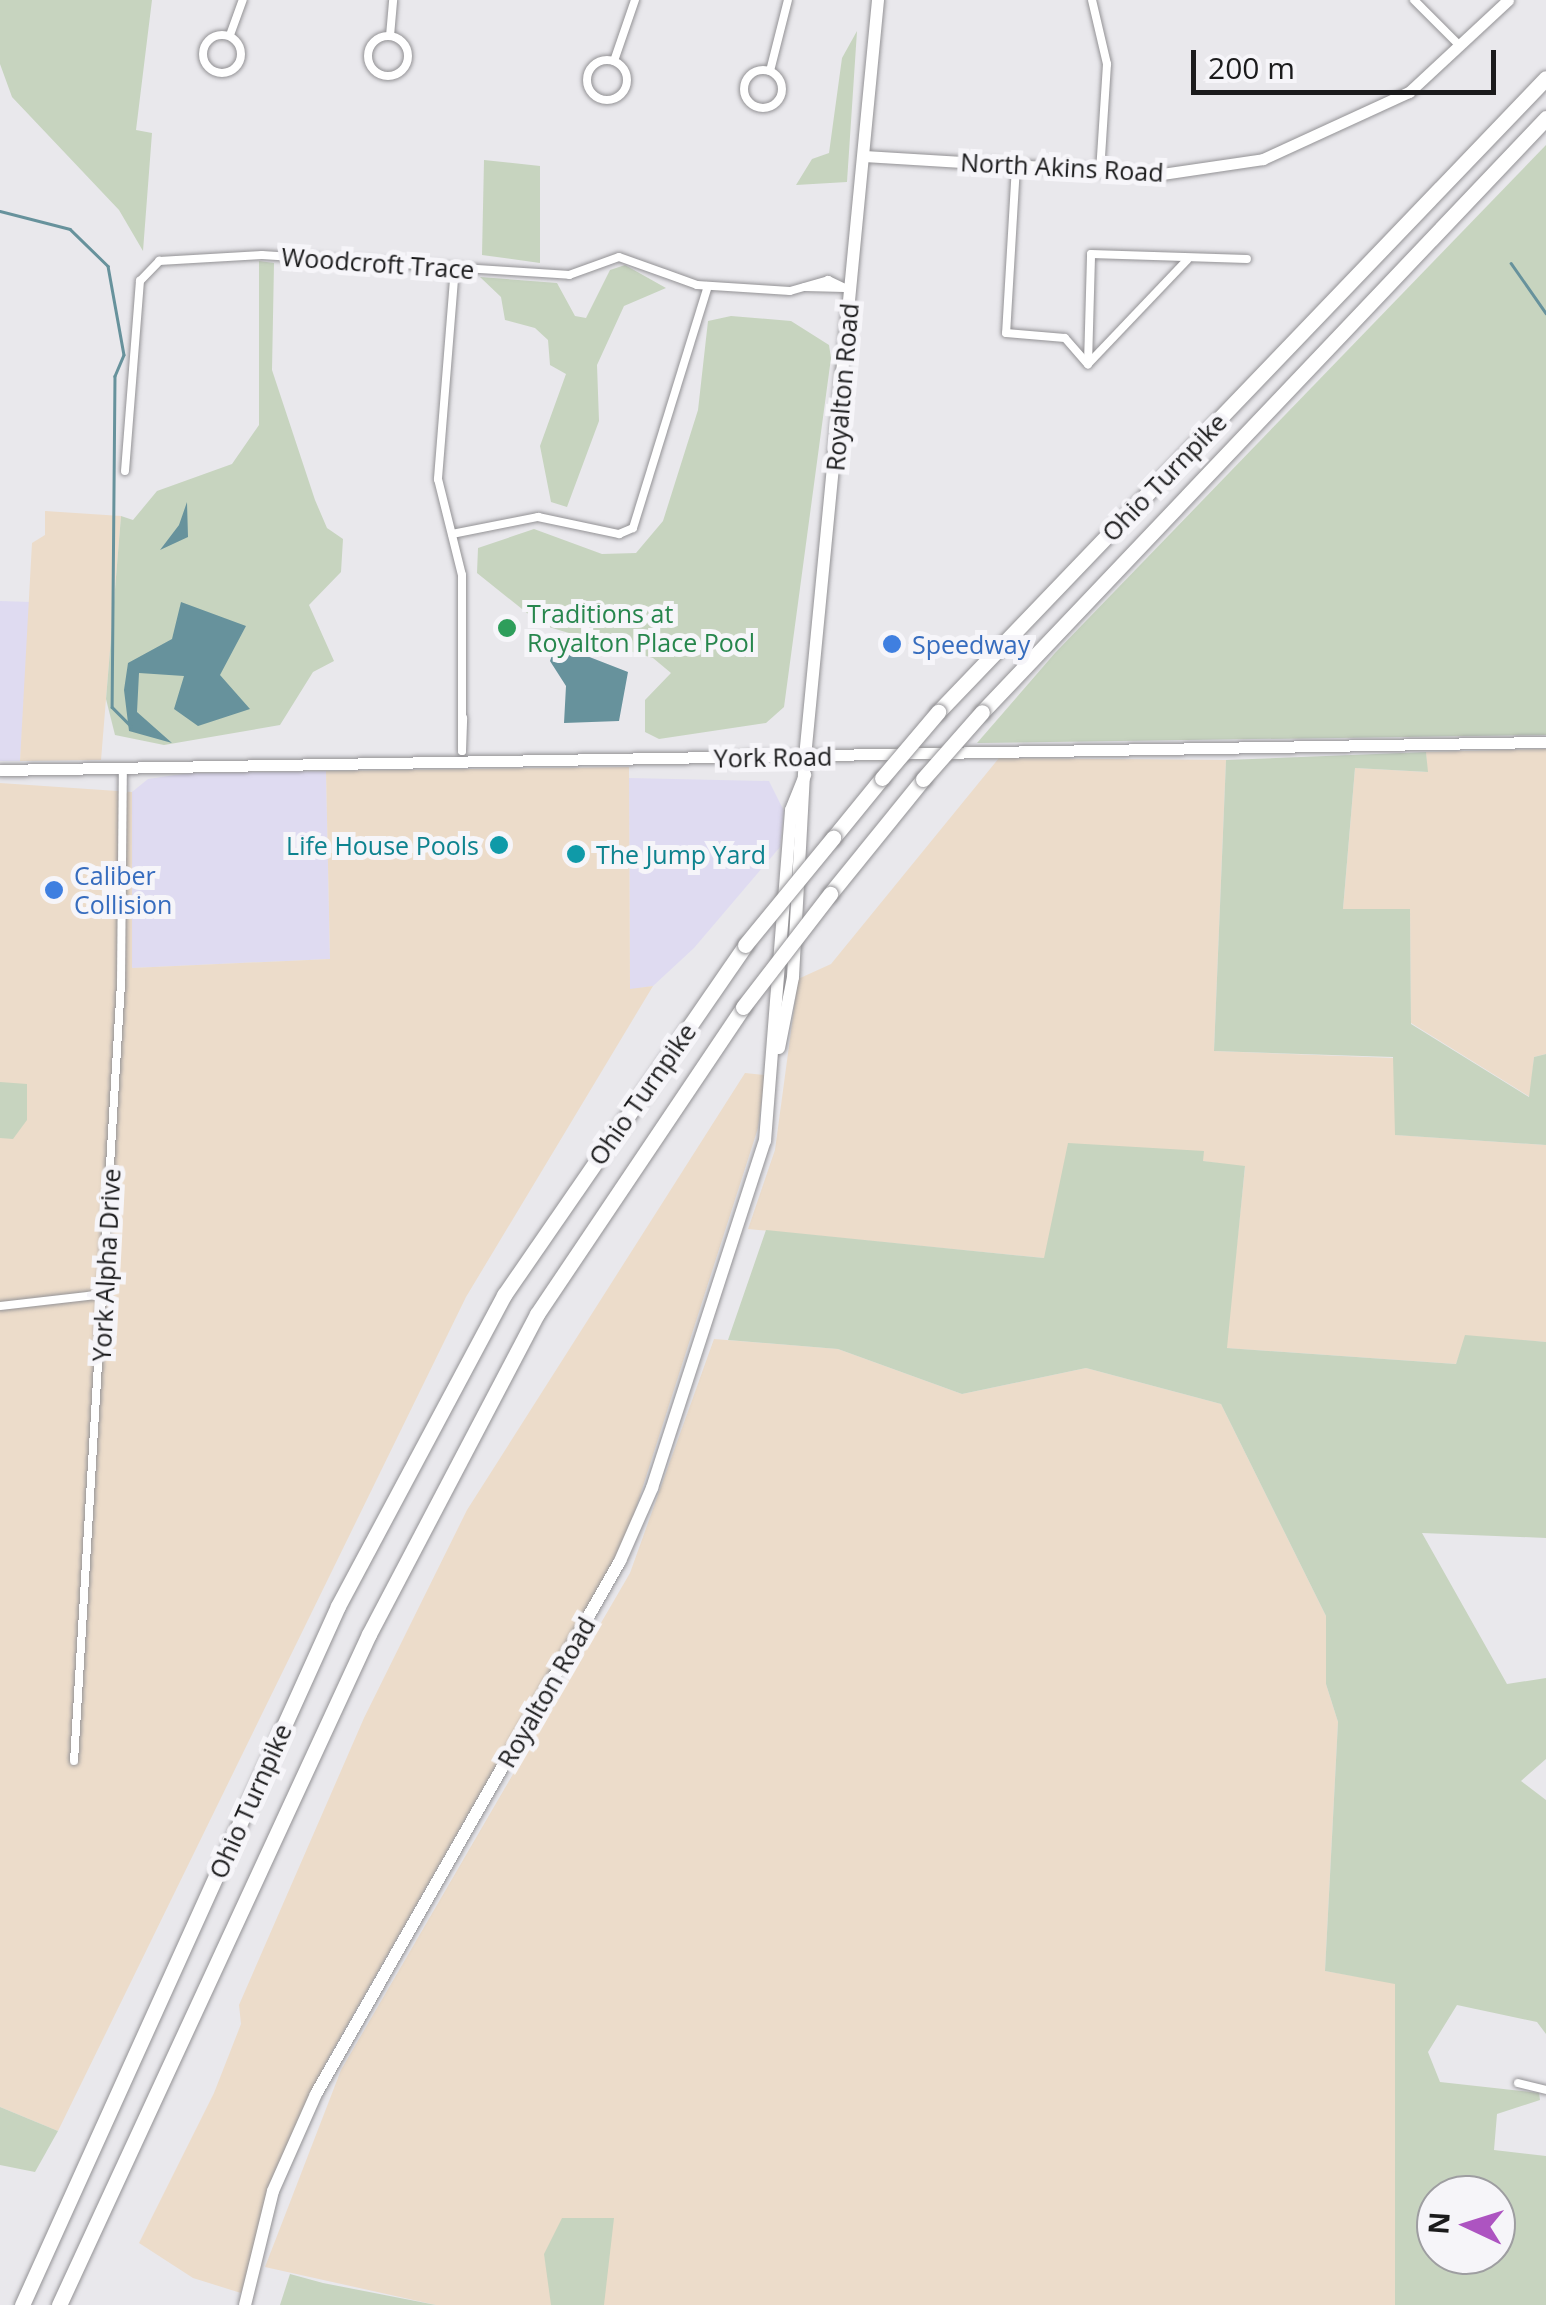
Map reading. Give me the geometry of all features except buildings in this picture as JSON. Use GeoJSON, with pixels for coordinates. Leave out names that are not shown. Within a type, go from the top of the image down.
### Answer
{"type":"FeatureCollection","features":[{"type":"Feature","properties":{"kind":"highway","name":"Ohio Turnpike"},"geometry":{"type":"LineString","coordinates":[[22,2305],[338,1606],[504,1295],[745,944],[938,712],[1546,78]]}},
{"type":"Feature","properties":{"kind":"highway","name":"Ohio Turnpike"},"geometry":{"type":"LineString","coordinates":[[58,2305],[369,1634],[537,1314],[743,1007],[830,894],[982,712],[1546,118]]}},
{"type":"Feature","properties":{"kind":"main road","name":"Royalton Road"},"geometry":{"type":"LineString","coordinates":[[245,2305],[273,2191],[316,2094],[634,1531],[766,1141],[778,1050],[789,1019],[805,756],[878,0]]}},
{"type":"Feature","properties":{"kind":"street"},"geometry":{"type":"LineString","coordinates":[[230,35],[204,47],[217,73],[241,60],[230,35],[243,0]]}},
{"type":"Feature","properties":{"kind":"street"},"geometry":{"type":"LineString","coordinates":[[390,36],[369,51],[385,75],[407,58],[390,36],[393,0]]}},
{"type":"Feature","properties":{"kind":"street"},"geometry":{"type":"LineString","coordinates":[[614,61],[627,82],[603,100],[588,74],[614,61],[635,0]]}},
{"type":"Feature","properties":{"kind":"street"},"geometry":{"type":"LineString","coordinates":[[770,72],[748,79],[754,106],[781,97],[770,72],[788,0]]}},
{"type":"Feature","properties":{"kind":"street"},"geometry":{"type":"LineString","coordinates":[[1092,0],[1108,64],[1100,172]]}},
{"type":"Feature","properties":{"kind":"street"},"geometry":{"type":"LineString","coordinates":[[1414,0],[1460,47]]}},
{"type":"Feature","properties":{"kind":"street","name":"North Akins Road"},"geometry":{"type":"LineString","coordinates":[[864,156],[1100,172],[1263,159],[1366,117],[1460,47],[1508,0]]}},
{"type":"Feature","properties":{"kind":"street"},"geometry":{"type":"LineString","coordinates":[[1016,166],[1006,333],[1064,338],[1088,364]]}},
{"type":"Feature","properties":{"kind":"street"},"geometry":{"type":"LineString","coordinates":[[1088,364],[1091,254],[1247,259]]}},
{"type":"Feature","properties":{"kind":"street","name":"Woodcroft Trace"},"geometry":{"type":"LineString","coordinates":[[125,470],[144,272],[159,260],[262,255],[569,276],[619,257],[708,286],[848,288]]}},
{"type":"Feature","properties":{"kind":"street"},"geometry":{"type":"LineString","coordinates":[[1088,364],[1187,260]]}},
{"type":"Feature","properties":{"kind":"street"},"geometry":{"type":"LineString","coordinates":[[455,267],[438,479],[463,587],[462,756]]}},
{"type":"Feature","properties":{"kind":"street"},"geometry":{"type":"LineString","coordinates":[[452,534],[538,517],[619,534],[633,528],[708,286]]}},
{"type":"Feature","properties":{"kind":"street","name":"York Road"},"geometry":{"type":"LineString","coordinates":[[0,770],[462,756],[805,756],[1546,742]]}},
{"type":"Feature","properties":{"kind":"street","name":"York Alpha Drive"},"geometry":{"type":"LineString","coordinates":[[74,1762],[106,1294],[123,768]]}},
{"type":"Feature","properties":{"kind":"street"},"geometry":{"type":"LineString","coordinates":[[0,1306],[106,1294]]}},
{"type":"Feature","properties":{"kind":"street"},"geometry":{"type":"LineString","coordinates":[[1518,2083],[1546,2090]]}},
{"type":"Feature","properties":{"kind":"shaded area"},"geometry":{"type":"Polygon","coordinates":[[[45,511],[121,516],[101,760],[20,761],[32,543],[45,535],[45,511]]]}},
{"type":"Feature","properties":{"kind":"shaded area"},"geometry":{"type":"Polygon","coordinates":[[[0,601],[31,602],[20,761],[0,761],[0,601]]]}},
{"type":"Feature","properties":{"kind":"shaded area"},"geometry":{"type":"Polygon","coordinates":[[[1546,749],[1546,1054],[1534,1057],[1530,1097],[1411,1023],[1410,909],[1343,909],[1355,768],[1427,772],[1426,752],[1546,749]]]}},
{"type":"Feature","properties":{"kind":"shaded area"},"geometry":{"type":"Polygon","coordinates":[[[999,758],[1226,760],[1214,1051],[1394,1058],[1396,1135],[1546,1145],[1546,1342],[1466,1336],[1456,1364],[1226,1348],[1245,1167],[1202,1161],[1203,1152],[1044,1258],[748,1229],[775,1150],[798,979],[831,964],[999,758]]]}},
{"type":"Feature","properties":{"kind":"shaded area"},"geometry":{"type":"Polygon","coordinates":[[[629,767],[630,989],[653,986],[466,1297],[58,2131],[0,2107],[0,783],[132,792],[132,968],[330,959],[326,771],[629,767]]]}},
{"type":"Feature","properties":{"kind":"shaded area"},"geometry":{"type":"Polygon","coordinates":[[[326,771],[330,959],[132,968],[132,792],[148,779],[189,773],[326,771]]]}},
{"type":"Feature","properties":{"kind":"shaded area"},"geometry":{"type":"Polygon","coordinates":[[[629,778],[769,781],[784,811],[780,847],[694,948],[653,986],[630,990],[629,778]]]}},
{"type":"Feature","properties":{"kind":"shaded area"},"geometry":{"type":"Polygon","coordinates":[[[745,1073],[765,1075],[758,1128],[626,1539],[325,2064],[274,2179],[241,2293],[193,2278],[139,2243],[214,2093],[241,2024],[239,2005],[364,1718],[467,1510],[745,1073]]]}},
{"type":"Feature","properties":{"kind":"shaded area"},"geometry":{"type":"Polygon","coordinates":[[[714,1339],[838,1349],[962,1394],[1086,1368],[1221,1404],[1326,1616],[1326,1684],[1338,1722],[1325,1971],[1395,1983],[1395,2305],[436,2305],[265,2267],[341,2070],[630,1573],[714,1339]]]}},
{"type":"Feature","properties":{"kind":"green space"},"geometry":{"type":"Polygon","coordinates":[[[0,0],[152,0],[136,130],[152,133],[143,251],[119,210],[12,97],[0,64],[0,0]]]}},
{"type":"Feature","properties":{"kind":"green space"},"geometry":{"type":"Polygon","coordinates":[[[857,31],[847,182],[796,185],[812,159],[829,153],[842,58],[857,31]]]}},
{"type":"Feature","properties":{"kind":"green space"},"geometry":{"type":"Polygon","coordinates":[[[1546,145],[1546,735],[977,743],[1055,653],[1546,145]]]}},
{"type":"Feature","properties":{"kind":"green space"},"geometry":{"type":"Polygon","coordinates":[[[484,160],[540,166],[540,263],[482,255],[484,160]]]}},
{"type":"Feature","properties":{"kind":"green space"},"geometry":{"type":"Polygon","coordinates":[[[259,261],[274,263],[272,370],[315,500],[327,528],[343,539],[341,572],[309,605],[334,661],[313,672],[280,725],[164,745],[115,735],[106,699],[121,516],[133,520],[157,491],[232,464],[259,425],[259,261]]]}},
{"type":"Feature","properties":{"kind":"green space"},"geometry":{"type":"Polygon","coordinates":[[[625,265],[666,288],[624,306],[597,365],[599,421],[567,507],[551,502],[540,446],[566,374],[550,365],[548,340],[535,328],[505,320],[501,297],[480,277],[557,283],[575,316],[586,318],[610,270],[625,265]]]}},
{"type":"Feature","properties":{"kind":"green space"},"geometry":{"type":"Polygon","coordinates":[[[731,316],[791,321],[829,345],[831,358],[784,707],[766,723],[659,739],[645,732],[645,700],[671,673],[653,658],[542,625],[477,573],[478,548],[534,529],[602,554],[636,553],[663,521],[698,410],[708,321],[731,316]]]}},
{"type":"Feature","properties":{"kind":"green space"},"geometry":{"type":"Polygon","coordinates":[[[1426,752],[1428,772],[1355,768],[1343,909],[1410,909],[1411,1024],[1529,1097],[1534,1057],[1546,1054],[1546,1145],[1395,1135],[1393,1057],[1214,1051],[1226,760],[1426,752]]]}},
{"type":"Feature","properties":{"kind":"green space"},"geometry":{"type":"Polygon","coordinates":[[[0,1082],[27,1084],[27,1120],[13,1139],[0,1138],[0,1082]]]}},
{"type":"Feature","properties":{"kind":"green space"},"geometry":{"type":"Polygon","coordinates":[[[1068,1143],[1204,1151],[1203,1161],[1245,1166],[1227,1348],[1456,1364],[1465,1335],[1546,1342],[1546,1538],[1422,1533],[1507,1684],[1546,1678],[1546,1759],[1521,1781],[1546,1800],[1546,2034],[1537,2022],[1457,2005],[1428,2052],[1440,2082],[1539,2093],[1540,2100],[1497,2114],[1494,2150],[1546,2156],[1546,2305],[1395,2305],[1395,1984],[1325,1971],[1338,1722],[1326,1684],[1326,1616],[1221,1404],[1086,1368],[962,1394],[838,1349],[728,1340],[766,1230],[1044,1258],[1068,1143]]]}},
{"type":"Feature","properties":{"kind":"green space"},"geometry":{"type":"Polygon","coordinates":[[[0,2107],[58,2131],[35,2172],[0,2165],[0,2107]]]}},
{"type":"Feature","properties":{"kind":"green space"},"geometry":{"type":"Polygon","coordinates":[[[562,2218],[614,2218],[604,2305],[551,2305],[544,2254],[562,2218]]]}},
{"type":"Feature","properties":{"kind":"green space"},"geometry":{"type":"Polygon","coordinates":[[[290,2274],[323,2283],[436,2305],[280,2305],[290,2274]]]}},
{"type":"Feature","properties":{"kind":"water"},"geometry":{"type":"Polygon","coordinates":[[[187,502],[188,537],[160,550],[179,525],[187,502]]]}},
{"type":"Feature","properties":{"kind":"water"},"geometry":{"type":"Polygon","coordinates":[[[181,602],[246,626],[220,675],[250,709],[198,726],[174,709],[184,676],[139,673],[137,712],[172,743],[129,731],[124,690],[128,663],[172,639],[181,602]]]}},
{"type":"Feature","properties":{"kind":"water"},"geometry":{"type":"Polygon","coordinates":[[[556,644],[628,672],[619,721],[564,723],[566,686],[550,661],[556,644]]]}},
{"type":"Feature","properties":{"kind":"waterway"},"geometry":{"type":"LineString","coordinates":[[0,211],[70,229],[108,266],[124,355],[115,376],[112,707],[131,726]]}},
{"type":"Feature","properties":{"kind":"waterway"},"geometry":{"type":"LineString","coordinates":[[1511,263],[1546,313]]}},
{"type":"Feature","properties":{"kind":"place","name":"Traditions at Royalton Place Pool"},"geometry":{"type":"Point","coordinates":[507,628]}},
{"type":"Feature","properties":{"kind":"place","name":"Speedway"},"geometry":{"type":"Point","coordinates":[892,644]}},
{"type":"Feature","properties":{"kind":"place","name":"Life House Pools"},"geometry":{"type":"Point","coordinates":[499,845]}},
{"type":"Feature","properties":{"kind":"place","name":"The Jump Yard"},"geometry":{"type":"Point","coordinates":[576,854]}},
{"type":"Feature","properties":{"kind":"place","name":"Caliber Collision"},"geometry":{"type":"Point","coordinates":[54,890]}}]}
